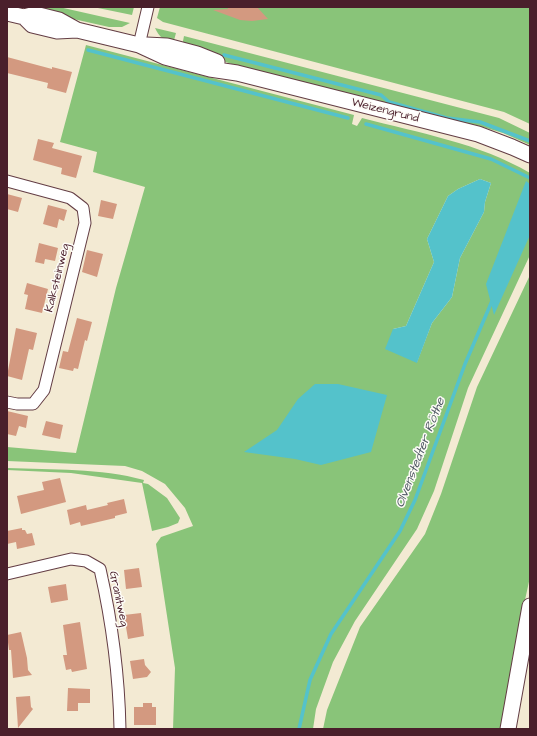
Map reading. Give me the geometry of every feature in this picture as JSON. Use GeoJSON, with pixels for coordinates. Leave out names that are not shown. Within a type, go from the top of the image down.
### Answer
{"type":"FeatureCollection","features":[{"type":"Feature","properties":{"kind":"main road","name":"Weizengrund"},"geometry":{"type":"LineString","coordinates":[[7,13],[24,17],[32,25],[57,31],[77,30],[139,45],[167,46],[197,54],[218,62],[237,73],[478,134],[530,155]]}},
{"type":"Feature","properties":{"kind":"main road"},"geometry":{"type":"LineString","coordinates":[[508,729],[530,606]]}},
{"type":"Feature","properties":{"kind":"street"},"geometry":{"type":"LineString","coordinates":[[139,45],[148,7]]}},
{"type":"Feature","properties":{"kind":"street","name":"Kalksteinweg"},"geometry":{"type":"LineString","coordinates":[[7,181],[70,198],[83,208],[85,223],[44,390],[33,404],[17,404],[7,402]]}},
{"type":"Feature","properties":{"kind":"street","name":"Granitweg"},"geometry":{"type":"LineString","coordinates":[[7,574],[71,559],[86,561],[100,569],[108,605],[114,645],[119,698],[120,729]]}},
{"type":"Feature","properties":{"kind":"green space"},"geometry":{"type":"Polygon","coordinates":[[[20,7],[59,7],[130,23],[122,27],[109,27],[20,7]]]}},
{"type":"Feature","properties":{"kind":"green space"},"geometry":{"type":"Polygon","coordinates":[[[93,7],[134,7],[132,15],[93,7]]]}},
{"type":"Feature","properties":{"kind":"green space"},"geometry":{"type":"Polygon","coordinates":[[[160,7],[530,7],[530,124],[504,112],[163,22],[157,18],[160,7]]]}},
{"type":"Feature","properties":{"kind":"green space"},"geometry":{"type":"Polygon","coordinates":[[[155,28],[176,33],[173,44],[162,38],[155,28]]]}},
{"type":"Feature","properties":{"kind":"green space"},"geometry":{"type":"Polygon","coordinates":[[[184,36],[499,118],[530,133],[530,145],[503,133],[476,125],[445,120],[248,70],[182,46],[184,36]]]}},
{"type":"Feature","properties":{"kind":"green space"},"geometry":{"type":"Polygon","coordinates":[[[86,45],[354,115],[352,124],[357,126],[362,118],[469,146],[530,173],[530,255],[468,388],[434,491],[417,529],[355,621],[333,662],[316,709],[313,729],[173,729],[175,668],[156,544],[161,537],[193,526],[185,508],[165,484],[142,471],[125,466],[7,461],[7,447],[76,453],[116,288],[145,187],[93,172],[97,152],[60,142],[86,45]],[[480,179],[458,189],[448,196],[427,239],[434,262],[406,326],[393,329],[417,362],[432,323],[452,297],[460,258],[484,212],[485,202],[491,183],[480,179]]]}},
{"type":"Feature","properties":{"kind":"green space"},"geometry":{"type":"Polygon","coordinates":[[[530,275],[530,577],[513,655],[502,729],[323,729],[327,710],[360,627],[425,534],[441,494],[477,387],[530,275]]]}},
{"type":"Feature","properties":{"kind":"green space"},"geometry":{"type":"Polygon","coordinates":[[[7,468],[93,471],[144,480],[143,483],[148,484],[167,498],[180,518],[178,523],[152,531],[142,483],[71,473],[7,470],[7,468]]]}},
{"type":"Feature","properties":{"kind":"water"},"geometry":{"type":"Polygon","coordinates":[[[480,179],[491,183],[485,202],[484,212],[460,258],[452,297],[432,323],[417,363],[385,349],[393,329],[406,326],[434,262],[427,239],[448,196],[458,189],[480,179]]]}},
{"type":"Feature","properties":{"kind":"water"},"geometry":{"type":"Polygon","coordinates":[[[526,181],[530,184],[530,235],[494,315],[486,284],[526,181]]]}},
{"type":"Feature","properties":{"kind":"water"},"geometry":{"type":"Polygon","coordinates":[[[315,384],[338,384],[387,395],[371,452],[321,465],[295,459],[244,452],[277,430],[298,399],[315,384]]]}},
{"type":"Feature","properties":{"kind":"building"},"geometry":{"type":"Polygon","coordinates":[[[227,7],[257,7],[268,19],[252,21],[240,20],[213,10],[228,9],[227,7]]]}},
{"type":"Feature","properties":{"kind":"building"},"geometry":{"type":"Polygon","coordinates":[[[7,57],[52,69],[52,67],[72,72],[66,93],[47,88],[48,83],[7,73],[7,57]]]}},
{"type":"Feature","properties":{"kind":"building"},"geometry":{"type":"Polygon","coordinates":[[[38,139],[54,143],[52,148],[82,156],[76,178],[61,174],[62,168],[33,160],[38,139]]]}},
{"type":"Feature","properties":{"kind":"building"},"geometry":{"type":"Polygon","coordinates":[[[7,194],[22,198],[18,212],[7,209],[7,194]]]}},
{"type":"Feature","properties":{"kind":"building"},"geometry":{"type":"Polygon","coordinates":[[[101,200],[117,204],[113,219],[98,216],[101,200]]]}},
{"type":"Feature","properties":{"kind":"building"},"geometry":{"type":"Polygon","coordinates":[[[48,205],[67,210],[64,221],[59,219],[57,228],[43,224],[48,205]]]}},
{"type":"Feature","properties":{"kind":"building"},"geometry":{"type":"Polygon","coordinates":[[[39,243],[58,248],[55,261],[45,259],[44,264],[35,262],[39,243]]]}},
{"type":"Feature","properties":{"kind":"building"},"geometry":{"type":"Polygon","coordinates":[[[87,250],[103,254],[97,277],[82,272],[87,250]]]}},
{"type":"Feature","properties":{"kind":"building"},"geometry":{"type":"Polygon","coordinates":[[[27,283],[48,289],[42,313],[25,309],[28,295],[24,294],[27,283]]]}},
{"type":"Feature","properties":{"kind":"building"},"geometry":{"type":"Polygon","coordinates":[[[77,318],[92,322],[87,341],[85,340],[78,369],[74,368],[73,371],[59,368],[63,351],[68,352],[77,318]]]}},
{"type":"Feature","properties":{"kind":"building"},"geometry":{"type":"Polygon","coordinates":[[[16,328],[37,333],[33,350],[29,349],[22,380],[7,376],[16,328]]]}},
{"type":"Feature","properties":{"kind":"building"},"geometry":{"type":"Polygon","coordinates":[[[7,411],[28,416],[26,428],[19,426],[16,436],[7,434],[7,411]]]}},
{"type":"Feature","properties":{"kind":"building"},"geometry":{"type":"Polygon","coordinates":[[[46,421],[63,425],[60,439],[42,435],[46,421]]]}},
{"type":"Feature","properties":{"kind":"building"},"geometry":{"type":"Polygon","coordinates":[[[60,478],[66,502],[21,514],[17,496],[44,490],[42,482],[60,478]]]}},
{"type":"Feature","properties":{"kind":"building"},"geometry":{"type":"Polygon","coordinates":[[[124,499],[127,513],[115,516],[115,518],[81,526],[80,522],[70,525],[67,510],[86,505],[87,510],[124,499]]]}},
{"type":"Feature","properties":{"kind":"building"},"geometry":{"type":"Polygon","coordinates":[[[22,528],[22,530],[25,530],[27,534],[32,533],[35,545],[17,549],[16,542],[7,544],[7,531],[22,528]]]}},
{"type":"Feature","properties":{"kind":"building"},"geometry":{"type":"Polygon","coordinates":[[[139,568],[142,587],[126,589],[124,570],[139,568]]]}},
{"type":"Feature","properties":{"kind":"building"},"geometry":{"type":"Polygon","coordinates":[[[66,584],[68,600],[51,603],[48,587],[66,584]]]}},
{"type":"Feature","properties":{"kind":"building"},"geometry":{"type":"Polygon","coordinates":[[[141,613],[144,636],[128,639],[124,615],[141,613]]]}},
{"type":"Feature","properties":{"kind":"building"},"geometry":{"type":"Polygon","coordinates":[[[80,622],[87,669],[72,672],[71,669],[66,670],[63,655],[67,655],[63,625],[80,622]]]}},
{"type":"Feature","properties":{"kind":"building"},"geometry":{"type":"Polygon","coordinates":[[[21,632],[28,670],[32,675],[13,678],[11,650],[9,650],[7,635],[21,632]]]}},
{"type":"Feature","properties":{"kind":"building"},"geometry":{"type":"Polygon","coordinates":[[[144,659],[145,665],[151,672],[147,677],[133,679],[130,661],[144,659]]]}},
{"type":"Feature","properties":{"kind":"building"},"geometry":{"type":"Polygon","coordinates":[[[68,688],[90,689],[90,703],[78,703],[78,711],[67,711],[68,688]]]}},
{"type":"Feature","properties":{"kind":"building"},"geometry":{"type":"Polygon","coordinates":[[[30,696],[31,707],[33,709],[18,728],[16,697],[30,696]]]}},
{"type":"Feature","properties":{"kind":"building"},"geometry":{"type":"Polygon","coordinates":[[[143,703],[152,703],[152,707],[156,707],[156,725],[134,725],[134,707],[143,707],[143,703]]]}},
{"type":"Feature","properties":{"kind":"waterway"},"geometry":{"type":"LineString","coordinates":[[88,50],[348,118]]}},
{"type":"Feature","properties":{"kind":"waterway"},"geometry":{"type":"LineString","coordinates":[[224,55],[381,95],[389,102],[447,118],[480,122],[530,141]]}},
{"type":"Feature","properties":{"kind":"waterway"},"geometry":{"type":"LineString","coordinates":[[366,124],[491,159],[530,178]]}},
{"type":"Feature","properties":{"kind":"waterway","name":"Olvenstedter Röthe"},"geometry":{"type":"LineString","coordinates":[[299,729],[310,680],[331,634],[400,531],[415,500],[465,364],[492,301]]}}]}
